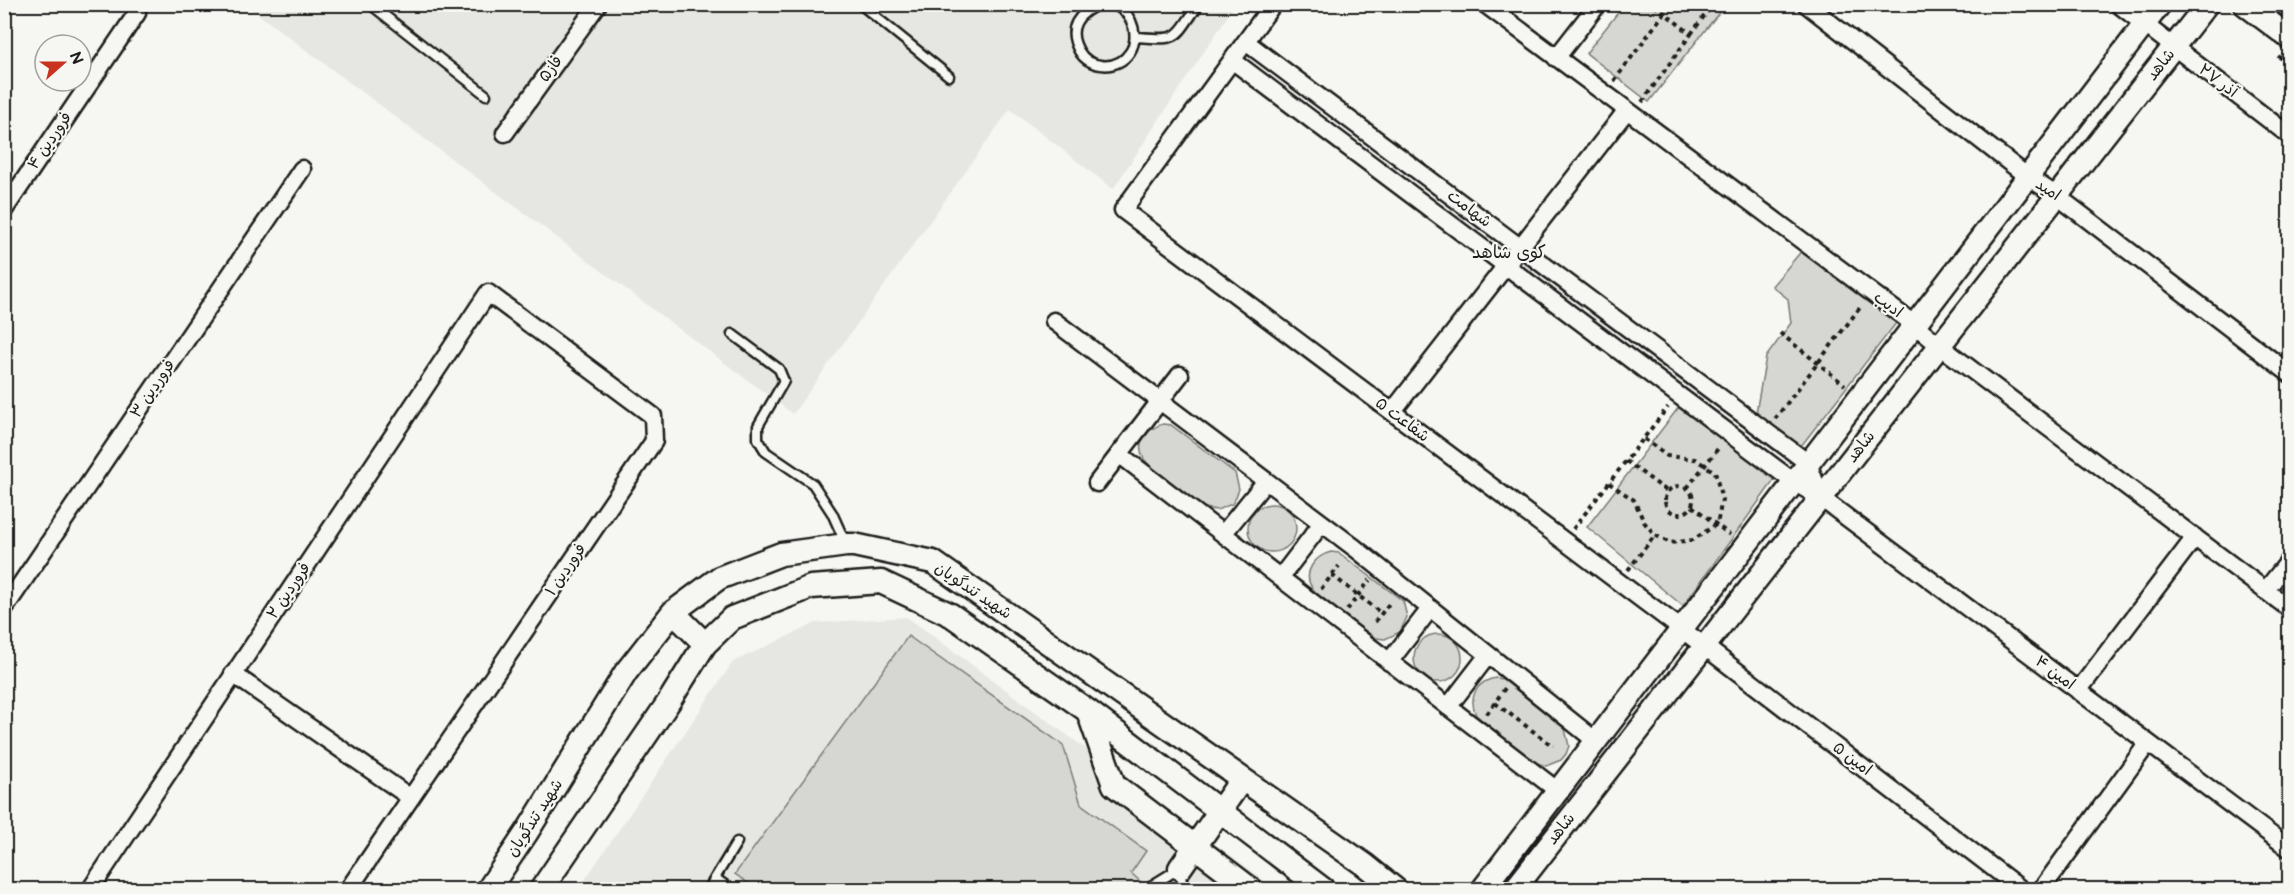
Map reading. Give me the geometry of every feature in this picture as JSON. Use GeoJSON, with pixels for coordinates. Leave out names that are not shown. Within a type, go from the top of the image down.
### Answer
{"type":"FeatureCollection","features":[{"type":"Feature","properties":{"kind":"main road"},"geometry":{"type":"LineString","coordinates":[[2245,4],[2289,38]]}},
{"type":"Feature","properties":{"kind":"main road","name":"شهید تندگویان"},"geometry":{"type":"LineString","coordinates":[[488,890],[527,832],[626,672],[673,612],[719,578],[781,554],[846,545],[933,562],[1365,865],[1396,890]]}},
{"type":"Feature","properties":{"kind":"main road","name":"شهید تندگویان"},"geometry":{"type":"LineString","coordinates":[[541,890],[705,644],[732,618],[811,587],[881,582],[951,615],[1088,711],[1324,890]]}},
{"type":"Feature","properties":{"kind":"main road"},"geometry":{"type":"LineString","coordinates":[[951,615],[968,586]]}},
{"type":"Feature","properties":{"kind":"main road"},"geometry":{"type":"LineString","coordinates":[[673,612],[705,644]]}},
{"type":"Feature","properties":{"kind":"main road"},"geometry":{"type":"LineString","coordinates":[[1088,711],[1114,785],[1252,890]]}},
{"type":"Feature","properties":{"kind":"main road"},"geometry":{"type":"LineString","coordinates":[[1181,879],[1194,846],[1242,779]]}},
{"type":"Feature","properties":{"kind":"street","name":"فاز۵"},"geometry":{"type":"LineString","coordinates":[[505,133],[598,4]]}},
{"type":"Feature","properties":{"kind":"street"},"geometry":{"type":"LineString","coordinates":[[1232,60],[1273,4]]}},
{"type":"Feature","properties":{"kind":"street","name":"ادیب"},"geometry":{"type":"LineString","coordinates":[[1485,4],[1915,325],[2289,609]]}},
{"type":"Feature","properties":{"kind":"street"},"geometry":{"type":"LineString","coordinates":[[1556,58],[1598,4]]}},
{"type":"Feature","properties":{"kind":"street","name":"امید"},"geometry":{"type":"LineString","coordinates":[[1806,4],[2028,177],[2057,196],[2289,374]]}},
{"type":"Feature","properties":{"kind":"street","name":"آذر ۲۷"},"geometry":{"type":"LineString","coordinates":[[2118,4],[2289,136]]}},
{"type":"Feature","properties":{"kind":"street","name":"شاهد"},"geometry":{"type":"LineString","coordinates":[[1482,890],[2160,4]]}},
{"type":"Feature","properties":{"kind":"street","name":"شاهد"},"geometry":{"type":"LineString","coordinates":[[1514,890],[2207,4]]}},
{"type":"Feature","properties":{"kind":"street","name":"فروردین ۴"},"geometry":{"type":"LineString","coordinates":[[4,210],[136,13]]}},
{"type":"Feature","properties":{"kind":"street","name":"شهامت"},"geometry":{"type":"LineString","coordinates":[[1246,42],[1808,463]]}},
{"type":"Feature","properties":{"kind":"street","name":"شهامت"},"geometry":{"type":"LineString","coordinates":[[1232,60],[1794,482]]}},
{"type":"Feature","properties":{"kind":"street","name":"شفاعت ۵"},"geometry":{"type":"LineString","coordinates":[[1232,60],[1123,210],[1682,629]]}},
{"type":"Feature","properties":{"kind":"street"},"geometry":{"type":"LineString","coordinates":[[1392,412],[1520,247],[1630,112]]}},
{"type":"Feature","properties":{"kind":"street","name":"فروردین ۳"},"geometry":{"type":"LineString","coordinates":[[4,609],[302,169]]}},
{"type":"Feature","properties":{"kind":"street","name":"فروردین ۲"},"geometry":{"type":"LineString","coordinates":[[90,890],[488,294]]}},
{"type":"Feature","properties":{"kind":"street","name":"فروردین ۱"},"geometry":{"type":"LineString","coordinates":[[348,890],[654,441],[653,416],[488,294]]}},
{"type":"Feature","properties":{"kind":"street"},"geometry":{"type":"LineString","coordinates":[[1054,321],[1322,523],[1596,741]]}},
{"type":"Feature","properties":{"kind":"street"},"geometry":{"type":"LineString","coordinates":[[1097,483],[1180,375]]}},
{"type":"Feature","properties":{"kind":"street"},"geometry":{"type":"LineString","coordinates":[[1119,454],[1558,791]]}},
{"type":"Feature","properties":{"kind":"street"},"geometry":{"type":"LineString","coordinates":[[1808,463],[1821,498]]}},
{"type":"Feature","properties":{"kind":"street"},"geometry":{"type":"LineString","coordinates":[[1223,534],[1266,481]]}},
{"type":"Feature","properties":{"kind":"street","name":"امین ۴"},"geometry":{"type":"LineString","coordinates":[[1794,482],[1821,498],[2289,849]]}},
{"type":"Feature","properties":{"kind":"street"},"geometry":{"type":"LineString","coordinates":[[1280,578],[1322,523]]}},
{"type":"Feature","properties":{"kind":"street"},"geometry":{"type":"LineString","coordinates":[[2078,690],[2195,537]]}},
{"type":"Feature","properties":{"kind":"street"},"geometry":{"type":"LineString","coordinates":[[2265,591],[2289,560]]}},
{"type":"Feature","properties":{"kind":"street"},"geometry":{"type":"LineString","coordinates":[[1389,662],[1430,609]]}},
{"type":"Feature","properties":{"kind":"street","name":"امین ۵"},"geometry":{"type":"LineString","coordinates":[[1682,629],[2022,890]]}},
{"type":"Feature","properties":{"kind":"street"},"geometry":{"type":"LineString","coordinates":[[1448,707],[1488,655]]}},
{"type":"Feature","properties":{"kind":"street"},"geometry":{"type":"LineString","coordinates":[[233,674],[411,798]]}},
{"type":"Feature","properties":{"kind":"street"},"geometry":{"type":"LineString","coordinates":[[2041,890],[2148,743]]}},
{"type":"Feature","properties":{"kind":"lane"},"geometry":{"type":"LineString","coordinates":[[370,4],[486,95]]}},
{"type":"Feature","properties":{"kind":"lane"},"geometry":{"type":"LineString","coordinates":[[860,4],[949,76]]}},
{"type":"Feature","properties":{"kind":"lane"},"geometry":{"type":"LineString","coordinates":[[1100,4],[1085,10],[1074,25],[1074,42],[1082,58],[1098,66],[1115,64],[1129,54],[1135,37],[1131,20],[1122,6],[1104,4]]}},
{"type":"Feature","properties":{"kind":"lane"},"geometry":{"type":"LineString","coordinates":[[1135,37],[1168,39],[1176,37],[1199,4]]}},
{"type":"Feature","properties":{"kind":"lane"},"geometry":{"type":"LineString","coordinates":[[732,334],[779,369],[784,381],[758,426],[758,439],[766,452],[813,484],[832,513],[846,545]]}},
{"type":"Feature","properties":{"kind":"lane"},"geometry":{"type":"LineString","coordinates":[[708,890],[737,842]]}},
{"type":"Feature","properties":{"kind":"lane"},"geometry":{"type":"LineString","coordinates":[[715,878],[732,890]]}},
{"type":"Feature","properties":{"kind":"lane"},"geometry":{"type":"LineString","coordinates":[[1152,887],[1181,879]]}},
{"type":"Feature","properties":{"kind":"lane"},"geometry":{"type":"LineString","coordinates":[[1152,887],[1169,887],[1172,890]]}},
{"type":"Feature","properties":{"kind":"path"},"geometry":{"type":"LineString","coordinates":[[1653,4],[1691,34]]}},
{"type":"Feature","properties":{"kind":"path"},"geometry":{"type":"LineString","coordinates":[[1605,94],[1671,4]]}},
{"type":"Feature","properties":{"kind":"path"},"geometry":{"type":"LineString","coordinates":[[1630,112],[1713,4]]}},
{"type":"Feature","properties":{"kind":"path"},"geometry":{"type":"LineString","coordinates":[[1766,431],[1872,293]]}},
{"type":"Feature","properties":{"kind":"path"},"geometry":{"type":"LineString","coordinates":[[1780,333],[1860,397]]}},
{"type":"Feature","properties":{"kind":"path"},"geometry":{"type":"LineString","coordinates":[[1564,541],[1677,394]]}},
{"type":"Feature","properties":{"kind":"path"},"geometry":{"type":"LineString","coordinates":[[1688,488],[1728,433]]}},
{"type":"Feature","properties":{"kind":"path"},"geometry":{"type":"LineString","coordinates":[[1609,483],[1634,500],[1644,522],[1655,535],[1670,543],[1693,540],[1717,524],[1722,500],[1715,472],[1695,459],[1667,456],[1643,438]]}},
{"type":"Feature","properties":{"kind":"path"},"geometry":{"type":"LineString","coordinates":[[1626,461],[1668,492]]}},
{"type":"Feature","properties":{"kind":"path"},"geometry":{"type":"LineString","coordinates":[[1682,485],[1692,490],[1694,502],[1688,512],[1677,514],[1667,508],[1664,497],[1668,492],[1671,487],[1682,485]]}},
{"type":"Feature","properties":{"kind":"path"},"geometry":{"type":"LineString","coordinates":[[1692,506],[1745,547]]}},
{"type":"Feature","properties":{"kind":"path"},"geometry":{"type":"LineString","coordinates":[[1618,582],[1655,535]]}},
{"type":"Feature","properties":{"kind":"path"},"geometry":{"type":"LineString","coordinates":[[1320,590],[1340,566]]}},
{"type":"Feature","properties":{"kind":"path"},"geometry":{"type":"LineString","coordinates":[[1338,622],[1380,568]]}},
{"type":"Feature","properties":{"kind":"path"},"geometry":{"type":"LineString","coordinates":[[1332,575],[1382,614]]}},
{"type":"Feature","properties":{"kind":"path"},"geometry":{"type":"LineString","coordinates":[[1375,622],[1391,601]]}},
{"type":"Feature","properties":{"kind":"path"},"geometry":{"type":"LineString","coordinates":[[1477,728],[1514,675]]}},
{"type":"Feature","properties":{"kind":"path"},"geometry":{"type":"LineString","coordinates":[[1495,703],[1553,746]]}},
{"type":"Feature","properties":{"kind":"shaded area"},"geometry":{"type":"Polygon","coordinates":[[[246,5],[1235,5],[1113,189],[1010,109],[793,414],[246,5]]]}},
{"type":"Feature","properties":{"kind":"shaded area"},"geometry":{"type":"Polygon","coordinates":[[[1624,5],[1725,5],[1649,102],[1586,53],[1624,5]]]}},
{"type":"Feature","properties":{"kind":"shaded area"},"geometry":{"type":"Polygon","coordinates":[[[2269,5],[2289,5],[2289,20],[2269,5]]]}},
{"type":"Feature","properties":{"kind":"shaded area"},"geometry":{"type":"Polygon","coordinates":[[[1804,248],[1900,318],[1798,450],[1755,418],[1766,357],[1791,323],[1788,299],[1772,286],[1804,248]]]}},
{"type":"Feature","properties":{"kind":"shaded area"},"geometry":{"type":"Polygon","coordinates":[[[1682,403],[1778,475],[1683,606],[1587,527],[1682,403]]]}},
{"type":"Feature","properties":{"kind":"shaded area"},"geometry":{"type":"Polygon","coordinates":[[[1163,424],[1171,425],[1235,473],[1239,489],[1232,504],[1217,510],[1203,507],[1144,459],[1141,447],[1144,437],[1152,429],[1163,424]]]}},
{"type":"Feature","properties":{"kind":"shaded area"},"geometry":{"type":"Polygon","coordinates":[[[1272,504],[1289,511],[1296,528],[1289,545],[1272,552],[1255,545],[1248,528],[1255,511],[1272,504]]]}},
{"type":"Feature","properties":{"kind":"shaded area"},"geometry":{"type":"Polygon","coordinates":[[[1331,552],[1339,553],[1403,601],[1407,617],[1400,632],[1385,639],[1376,638],[1316,593],[1309,582],[1309,571],[1315,561],[1331,552]]]}},
{"type":"Feature","properties":{"kind":"shaded area"},"geometry":{"type":"Polygon","coordinates":[[[907,617],[1276,889],[578,890],[733,662],[816,623],[907,617]]]}},
{"type":"Feature","properties":{"kind":"shaded area"},"geometry":{"type":"Polygon","coordinates":[[[1438,634],[1455,641],[1462,658],[1455,675],[1438,682],[1421,675],[1414,658],[1421,641],[1438,634]]]}},
{"type":"Feature","properties":{"kind":"shaded area"},"geometry":{"type":"Polygon","coordinates":[[[908,636],[1063,745],[1081,804],[1146,851],[1131,873],[1141,882],[1135,889],[758,890],[735,874],[908,636]]]}},
{"type":"Feature","properties":{"kind":"shaded area"},"geometry":{"type":"Polygon","coordinates":[[[1495,678],[1503,679],[1565,729],[1569,746],[1561,760],[1546,766],[1531,761],[1476,715],[1473,702],[1475,691],[1483,683],[1495,678]]]}},
{"type":"Feature","properties":{"kind":"district","name":"کوی شاهد"},"geometry":{"type":"Point","coordinates":[1509,252]}}]}
